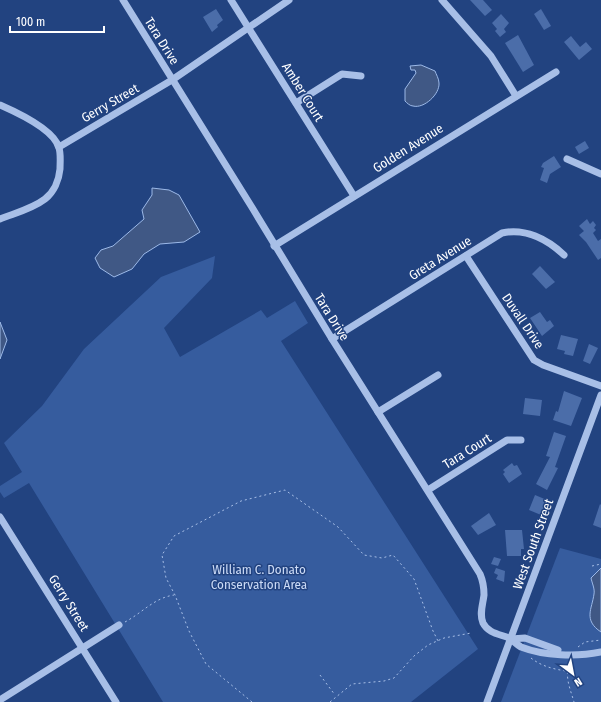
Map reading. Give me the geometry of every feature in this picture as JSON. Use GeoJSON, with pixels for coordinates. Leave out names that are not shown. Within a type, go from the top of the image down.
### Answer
{"type":"FeatureCollection","features":[{"type":"Feature","properties":{"kind":"street","name":"Tara Drive"},"geometry":{"type":"LineString","coordinates":[[123,0],[253,209],[274,246],[480,574],[484,584],[484,596],[481,612],[482,621],[487,629],[511,639]]}},
{"type":"Feature","properties":{"kind":"street","name":"Amber Court"},"geometry":{"type":"LineString","coordinates":[[231,0],[354,196]]}},
{"type":"Feature","properties":{"kind":"street","name":"Gerry Street"},"geometry":{"type":"LineString","coordinates":[[59,147],[172,80],[289,0]]}},
{"type":"Feature","properties":{"kind":"street"},"geometry":{"type":"LineString","coordinates":[[442,0],[491,56],[516,96]]}},
{"type":"Feature","properties":{"kind":"street","name":"Golden Avenue"},"geometry":{"type":"LineString","coordinates":[[274,246],[556,72]]}},
{"type":"Feature","properties":{"kind":"street"},"geometry":{"type":"LineString","coordinates":[[296,103],[342,74],[361,76]]}},
{"type":"Feature","properties":{"kind":"street"},"geometry":{"type":"LineString","coordinates":[[0,105],[24,116],[48,134],[59,147],[60,174],[56,186],[47,198],[34,206],[0,219]]}},
{"type":"Feature","properties":{"kind":"street"},"geometry":{"type":"LineString","coordinates":[[567,159],[601,174]]}},
{"type":"Feature","properties":{"kind":"street","name":"Greta Avenue"},"geometry":{"type":"LineString","coordinates":[[332,339],[502,234],[512,231],[523,232],[551,243],[564,255]]}},
{"type":"Feature","properties":{"kind":"street","name":"Duvall Drive"},"geometry":{"type":"LineString","coordinates":[[466,256],[534,360],[543,365],[601,386]]}},
{"type":"Feature","properties":{"kind":"street"},"geometry":{"type":"LineString","coordinates":[[378,412],[438,375]]}},
{"type":"Feature","properties":{"kind":"street","name":"West South Street"},"geometry":{"type":"LineString","coordinates":[[487,702],[601,395]]}},
{"type":"Feature","properties":{"kind":"street","name":"Tara Court"},"geometry":{"type":"LineString","coordinates":[[428,490],[507,440],[521,440]]}},
{"type":"Feature","properties":{"kind":"street","name":"Gerry Street"},"geometry":{"type":"LineString","coordinates":[[0,516],[116,702]]}},
{"type":"Feature","properties":{"kind":"street"},"geometry":{"type":"LineString","coordinates":[[0,700],[119,625]]}},
{"type":"Feature","properties":{"kind":"street"},"geometry":{"type":"LineString","coordinates":[[511,639],[525,638],[574,655]]}},
{"type":"Feature","properties":{"kind":"street"},"geometry":{"type":"LineString","coordinates":[[511,639],[520,646],[543,652],[574,655],[601,652]]}},
{"type":"Feature","properties":{"kind":"path"},"geometry":{"type":"LineString","coordinates":[[252,702],[206,664],[189,631],[175,595],[166,578],[162,555],[174,536],[241,502],[285,490],[338,527],[364,555],[382,558],[392,555],[414,579],[438,641]]}},
{"type":"Feature","properties":{"kind":"path"},"geometry":{"type":"LineString","coordinates":[[592,566],[601,564]]}},
{"type":"Feature","properties":{"kind":"path"},"geometry":{"type":"LineString","coordinates":[[119,625],[141,613],[151,604],[165,596],[175,595]]}},
{"type":"Feature","properties":{"kind":"path"},"geometry":{"type":"LineString","coordinates":[[330,702],[336,695],[352,684],[384,681],[394,678],[414,656],[428,645],[471,633]]}},
{"type":"Feature","properties":{"kind":"path"},"geometry":{"type":"LineString","coordinates":[[574,702],[567,671],[574,655],[582,644],[601,640]]}},
{"type":"Feature","properties":{"kind":"path"},"geometry":{"type":"LineString","coordinates":[[525,648],[531,658],[538,663],[550,668],[567,671]]}},
{"type":"Feature","properties":{"kind":"path"},"geometry":{"type":"LineString","coordinates":[[320,675],[336,695]]}},
{"type":"Feature","properties":{"kind":"green space","name":"William C. Donato Conservation Area"},"geometry":{"type":"Polygon","coordinates":[[[215,256],[212,278],[164,328],[180,357],[261,310],[267,318],[295,301],[308,323],[281,341],[478,649],[411,702],[163,702],[29,483],[4,498],[0,492],[0,486],[22,472],[4,443],[42,406],[84,349],[161,277],[215,256]]]}},
{"type":"Feature","properties":{"kind":"green space"},"geometry":{"type":"Polygon","coordinates":[[[560,548],[601,559],[601,702],[501,702],[560,548]]]}},
{"type":"Feature","properties":{"kind":"shaded area"},"geometry":{"type":"Polygon","coordinates":[[[421,65],[435,71],[439,80],[439,87],[434,96],[426,103],[412,106],[405,101],[405,89],[416,73],[415,70],[411,70],[410,66],[421,65]]]}},
{"type":"Feature","properties":{"kind":"shaded area"},"geometry":{"type":"Polygon","coordinates":[[[152,188],[169,190],[179,195],[200,232],[184,242],[160,244],[144,254],[132,269],[114,277],[100,268],[95,258],[101,250],[113,246],[144,219],[142,210],[152,195],[152,188]]]}},
{"type":"Feature","properties":{"kind":"shaded area"},"geometry":{"type":"Polygon","coordinates":[[[0,322],[7,340],[0,359],[0,322]]]}},
{"type":"Feature","properties":{"kind":"shaded area"},"geometry":{"type":"Polygon","coordinates":[[[601,568],[601,632],[595,628],[590,619],[590,614],[594,592],[591,578],[601,568]]]}},
{"type":"Feature","properties":{"kind":"building"},"geometry":{"type":"Polygon","coordinates":[[[470,0],[483,0],[492,10],[485,16],[470,0]]]}},
{"type":"Feature","properties":{"kind":"building"},"geometry":{"type":"Polygon","coordinates":[[[216,9],[223,20],[212,32],[203,17],[216,9]]]}},
{"type":"Feature","properties":{"kind":"building"},"geometry":{"type":"Polygon","coordinates":[[[541,9],[551,26],[544,30],[534,14],[541,9]]]}},
{"type":"Feature","properties":{"kind":"building"},"geometry":{"type":"Polygon","coordinates":[[[501,14],[509,23],[504,29],[506,32],[500,37],[495,31],[497,29],[492,23],[501,14]]]}},
{"type":"Feature","properties":{"kind":"building"},"geometry":{"type":"Polygon","coordinates":[[[518,35],[534,65],[523,72],[505,43],[518,35]]]}},
{"type":"Feature","properties":{"kind":"building"},"geometry":{"type":"Polygon","coordinates":[[[571,36],[580,47],[586,42],[592,49],[579,60],[564,42],[571,36]]]}},
{"type":"Feature","properties":{"kind":"building"},"geometry":{"type":"Polygon","coordinates":[[[585,141],[589,148],[579,154],[575,147],[585,141]]]}},
{"type":"Feature","properties":{"kind":"building"},"geometry":{"type":"Polygon","coordinates":[[[554,156],[561,167],[550,174],[547,183],[540,180],[544,168],[541,167],[543,163],[554,156]]]}},
{"type":"Feature","properties":{"kind":"building"},"geometry":{"type":"Polygon","coordinates":[[[587,219],[590,224],[593,221],[596,225],[594,228],[596,230],[593,233],[598,241],[601,239],[601,258],[598,260],[586,242],[579,235],[584,231],[579,226],[587,219]]]}},
{"type":"Feature","properties":{"kind":"building"},"geometry":{"type":"Polygon","coordinates":[[[540,266],[555,282],[546,289],[532,274],[540,266]]]}},
{"type":"Feature","properties":{"kind":"building"},"geometry":{"type":"Polygon","coordinates":[[[540,312],[547,322],[550,320],[554,326],[542,336],[530,318],[540,312]]]}},
{"type":"Feature","properties":{"kind":"building"},"geometry":{"type":"Polygon","coordinates":[[[561,335],[578,339],[573,356],[564,354],[565,351],[557,349],[561,335]]]}},
{"type":"Feature","properties":{"kind":"building"},"geometry":{"type":"Polygon","coordinates":[[[589,344],[598,348],[590,364],[583,361],[589,344]]]}},
{"type":"Feature","properties":{"kind":"building"},"geometry":{"type":"Polygon","coordinates":[[[564,391],[582,398],[571,426],[553,420],[556,411],[558,412],[564,391]]]}},
{"type":"Feature","properties":{"kind":"building"},"geometry":{"type":"Polygon","coordinates":[[[525,398],[542,400],[540,416],[523,414],[525,398]]]}},
{"type":"Feature","properties":{"kind":"building"},"geometry":{"type":"Polygon","coordinates":[[[554,432],[566,436],[555,467],[558,468],[547,490],[536,484],[550,457],[546,456],[554,432]]]}},
{"type":"Feature","properties":{"kind":"building"},"geometry":{"type":"Polygon","coordinates":[[[512,463],[514,466],[517,465],[522,474],[509,483],[503,474],[505,472],[503,470],[512,463]]]}},
{"type":"Feature","properties":{"kind":"building"},"geometry":{"type":"Polygon","coordinates":[[[535,495],[547,500],[541,515],[529,510],[535,495]]]}},
{"type":"Feature","properties":{"kind":"building"},"geometry":{"type":"Polygon","coordinates":[[[600,504],[601,505],[601,528],[593,525],[600,504]]]}},
{"type":"Feature","properties":{"kind":"building"},"geometry":{"type":"Polygon","coordinates":[[[489,513],[496,525],[478,535],[471,526],[489,513]]]}},
{"type":"Feature","properties":{"kind":"building"},"geometry":{"type":"Polygon","coordinates":[[[505,530],[522,530],[524,549],[521,549],[521,556],[507,556],[505,530]]]}},
{"type":"Feature","properties":{"kind":"building"},"geometry":{"type":"Polygon","coordinates":[[[494,557],[501,559],[498,566],[491,564],[494,557]]]}},
{"type":"Feature","properties":{"kind":"building"},"geometry":{"type":"Polygon","coordinates":[[[496,568],[505,571],[504,582],[496,579],[498,575],[494,573],[496,568]]]}}]}
